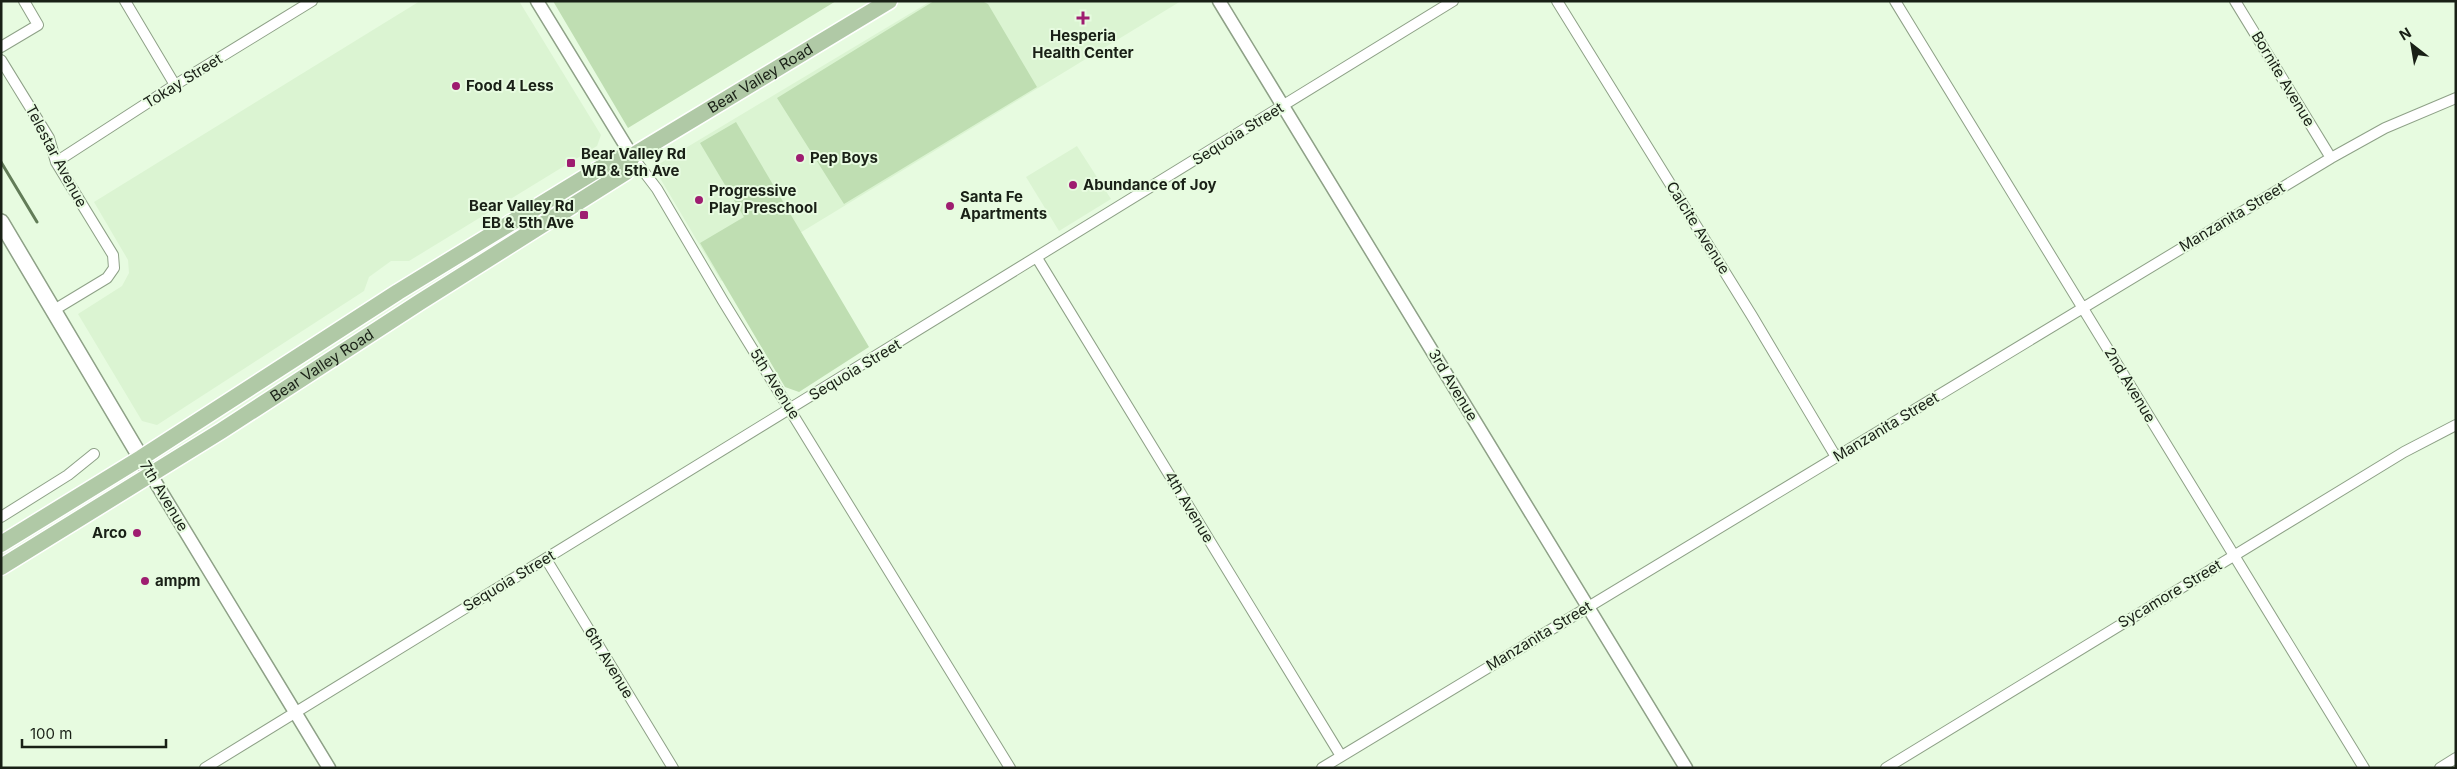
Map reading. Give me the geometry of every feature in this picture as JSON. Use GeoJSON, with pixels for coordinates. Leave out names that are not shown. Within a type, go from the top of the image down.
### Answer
{"type":"FeatureCollection","features":[{"type":"Feature","properties":{"kind":"main road","name":"Bear Valley Road"},"geometry":{"type":"LineString","coordinates":[[1,544],[141,458],[398,292],[615,159],[632,156],[888,1]]}},
{"type":"Feature","properties":{"kind":"main road","name":"Bear Valley Road"},"geometry":{"type":"LineString","coordinates":[[1,567],[150,475],[626,172],[632,156]]}},
{"type":"Feature","properties":{"kind":"main road","name":"7th Avenue"},"geometry":{"type":"LineString","coordinates":[[1,222],[5,238],[54,310],[150,475]]}},
{"type":"Feature","properties":{"kind":"main road"},"geometry":{"type":"LineString","coordinates":[[314,371],[337,345],[396,306],[400,300],[398,292]]}},
{"type":"Feature","properties":{"kind":"street"},"geometry":{"type":"LineString","coordinates":[[1,47],[38,25],[24,1]]}},
{"type":"Feature","properties":{"kind":"street"},"geometry":{"type":"LineString","coordinates":[[125,1],[175,84]]}},
{"type":"Feature","properties":{"kind":"street","name":"Tokay Street"},"geometry":{"type":"LineString","coordinates":[[56,162],[175,84],[312,1]]}},
{"type":"Feature","properties":{"kind":"street","name":"5th Avenue"},"geometry":{"type":"LineString","coordinates":[[537,1],[632,156],[657,189],[1010,768]]}},
{"type":"Feature","properties":{"kind":"street","name":"3rd Avenue"},"geometry":{"type":"LineString","coordinates":[[1220,1],[1686,768]]}},
{"type":"Feature","properties":{"kind":"street","name":"Sequoia Street"},"geometry":{"type":"LineString","coordinates":[[205,768],[1453,1]]}},
{"type":"Feature","properties":{"kind":"street","name":"Calcite Avenue"},"geometry":{"type":"LineString","coordinates":[[1557,1],[1836,457]]}},
{"type":"Feature","properties":{"kind":"street","name":"2nd Avenue"},"geometry":{"type":"LineString","coordinates":[[1896,1],[2364,768]]}},
{"type":"Feature","properties":{"kind":"street","name":"Bornite Avenue"},"geometry":{"type":"LineString","coordinates":[[2235,1],[2331,158]]}},
{"type":"Feature","properties":{"kind":"street","name":"Telestar Avenue"},"geometry":{"type":"LineString","coordinates":[[1,60],[49,138],[56,162],[113,255],[114,268],[107,278],[54,310]]}},
{"type":"Feature","properties":{"kind":"street","name":"Manzanita Street"},"geometry":{"type":"LineString","coordinates":[[1322,768],[2331,158],[2385,128],[2456,98]]}},
{"type":"Feature","properties":{"kind":"street","name":"4th Avenue"},"geometry":{"type":"LineString","coordinates":[[1037,258],[1341,756]]}},
{"type":"Feature","properties":{"kind":"street","name":"Sycamore Street"},"geometry":{"type":"LineString","coordinates":[[1886,768],[2404,452],[2456,425]]}},
{"type":"Feature","properties":{"kind":"street"},"geometry":{"type":"LineString","coordinates":[[1,517],[68,475],[94,454]]}},
{"type":"Feature","properties":{"kind":"street","name":"7th Avenue"},"geometry":{"type":"LineString","coordinates":[[150,475],[329,768]]}},
{"type":"Feature","properties":{"kind":"street","name":"6th Avenue"},"geometry":{"type":"LineString","coordinates":[[546,559],[673,768]]}},
{"type":"Feature","properties":{"kind":"street"},"geometry":{"type":"LineString","coordinates":[[2440,768],[2456,758]]}},
{"type":"Feature","properties":{"kind":"shaded area"},"geometry":{"type":"Polygon","coordinates":[[[420,1],[519,1],[601,135],[597,146],[409,261],[391,261],[369,277],[364,291],[157,425],[142,421],[78,314],[122,286],[129,273],[128,260],[94,202],[420,1]]]}},
{"type":"Feature","properties":{"kind":"shaded area"},"geometry":{"type":"Polygon","coordinates":[[[553,1],[836,1],[628,128],[553,1]]]}},
{"type":"Feature","properties":{"kind":"shaded area"},"geometry":{"type":"Polygon","coordinates":[[[931,1],[1181,1],[721,281],[660,178],[659,164],[931,1]]]}},
{"type":"Feature","properties":{"kind":"shaded area"},"geometry":{"type":"Polygon","coordinates":[[[934,1],[982,1],[988,4],[1037,87],[844,204],[777,98],[934,1]]]}},
{"type":"Feature","properties":{"kind":"shaded area"},"geometry":{"type":"Polygon","coordinates":[[[736,122],[869,347],[799,392],[785,387],[700,243],[744,217],[700,143],[736,122]]]}},
{"type":"Feature","properties":{"kind":"shaded area"},"geometry":{"type":"Polygon","coordinates":[[[1077,146],[1111,199],[1059,231],[1026,177],[1077,146]]]}},
{"type":"Feature","properties":{"kind":"waterway"},"geometry":{"type":"LineString","coordinates":[[1,162],[37,222]]}},
{"type":"Feature","properties":{"kind":"place","name":"Hesperia Health Center"},"geometry":{"type":"Point","coordinates":[1083,18]}},
{"type":"Feature","properties":{"kind":"place","name":"Food 4 Less"},"geometry":{"type":"Point","coordinates":[456,86]}},
{"type":"Feature","properties":{"kind":"place","name":"Pep Boys"},"geometry":{"type":"Point","coordinates":[800,158]}},
{"type":"Feature","properties":{"kind":"place","name":"Bear Valley Rd WB & 5th Ave"},"geometry":{"type":"Point","coordinates":[571,163]}},
{"type":"Feature","properties":{"kind":"place","name":"Abundance of Joy"},"geometry":{"type":"Point","coordinates":[1073,185]}},
{"type":"Feature","properties":{"kind":"place","name":"Progressive Play Preschool"},"geometry":{"type":"Point","coordinates":[699,200]}},
{"type":"Feature","properties":{"kind":"place","name":"Santa Fe Apartments"},"geometry":{"type":"Point","coordinates":[950,206]}},
{"type":"Feature","properties":{"kind":"place","name":"Bear Valley Rd EB & 5th Ave"},"geometry":{"type":"Point","coordinates":[584,215]}},
{"type":"Feature","properties":{"kind":"place","name":"Arco"},"geometry":{"type":"Point","coordinates":[137,533]}},
{"type":"Feature","properties":{"kind":"place","name":"ampm"},"geometry":{"type":"Point","coordinates":[145,581]}}]}
